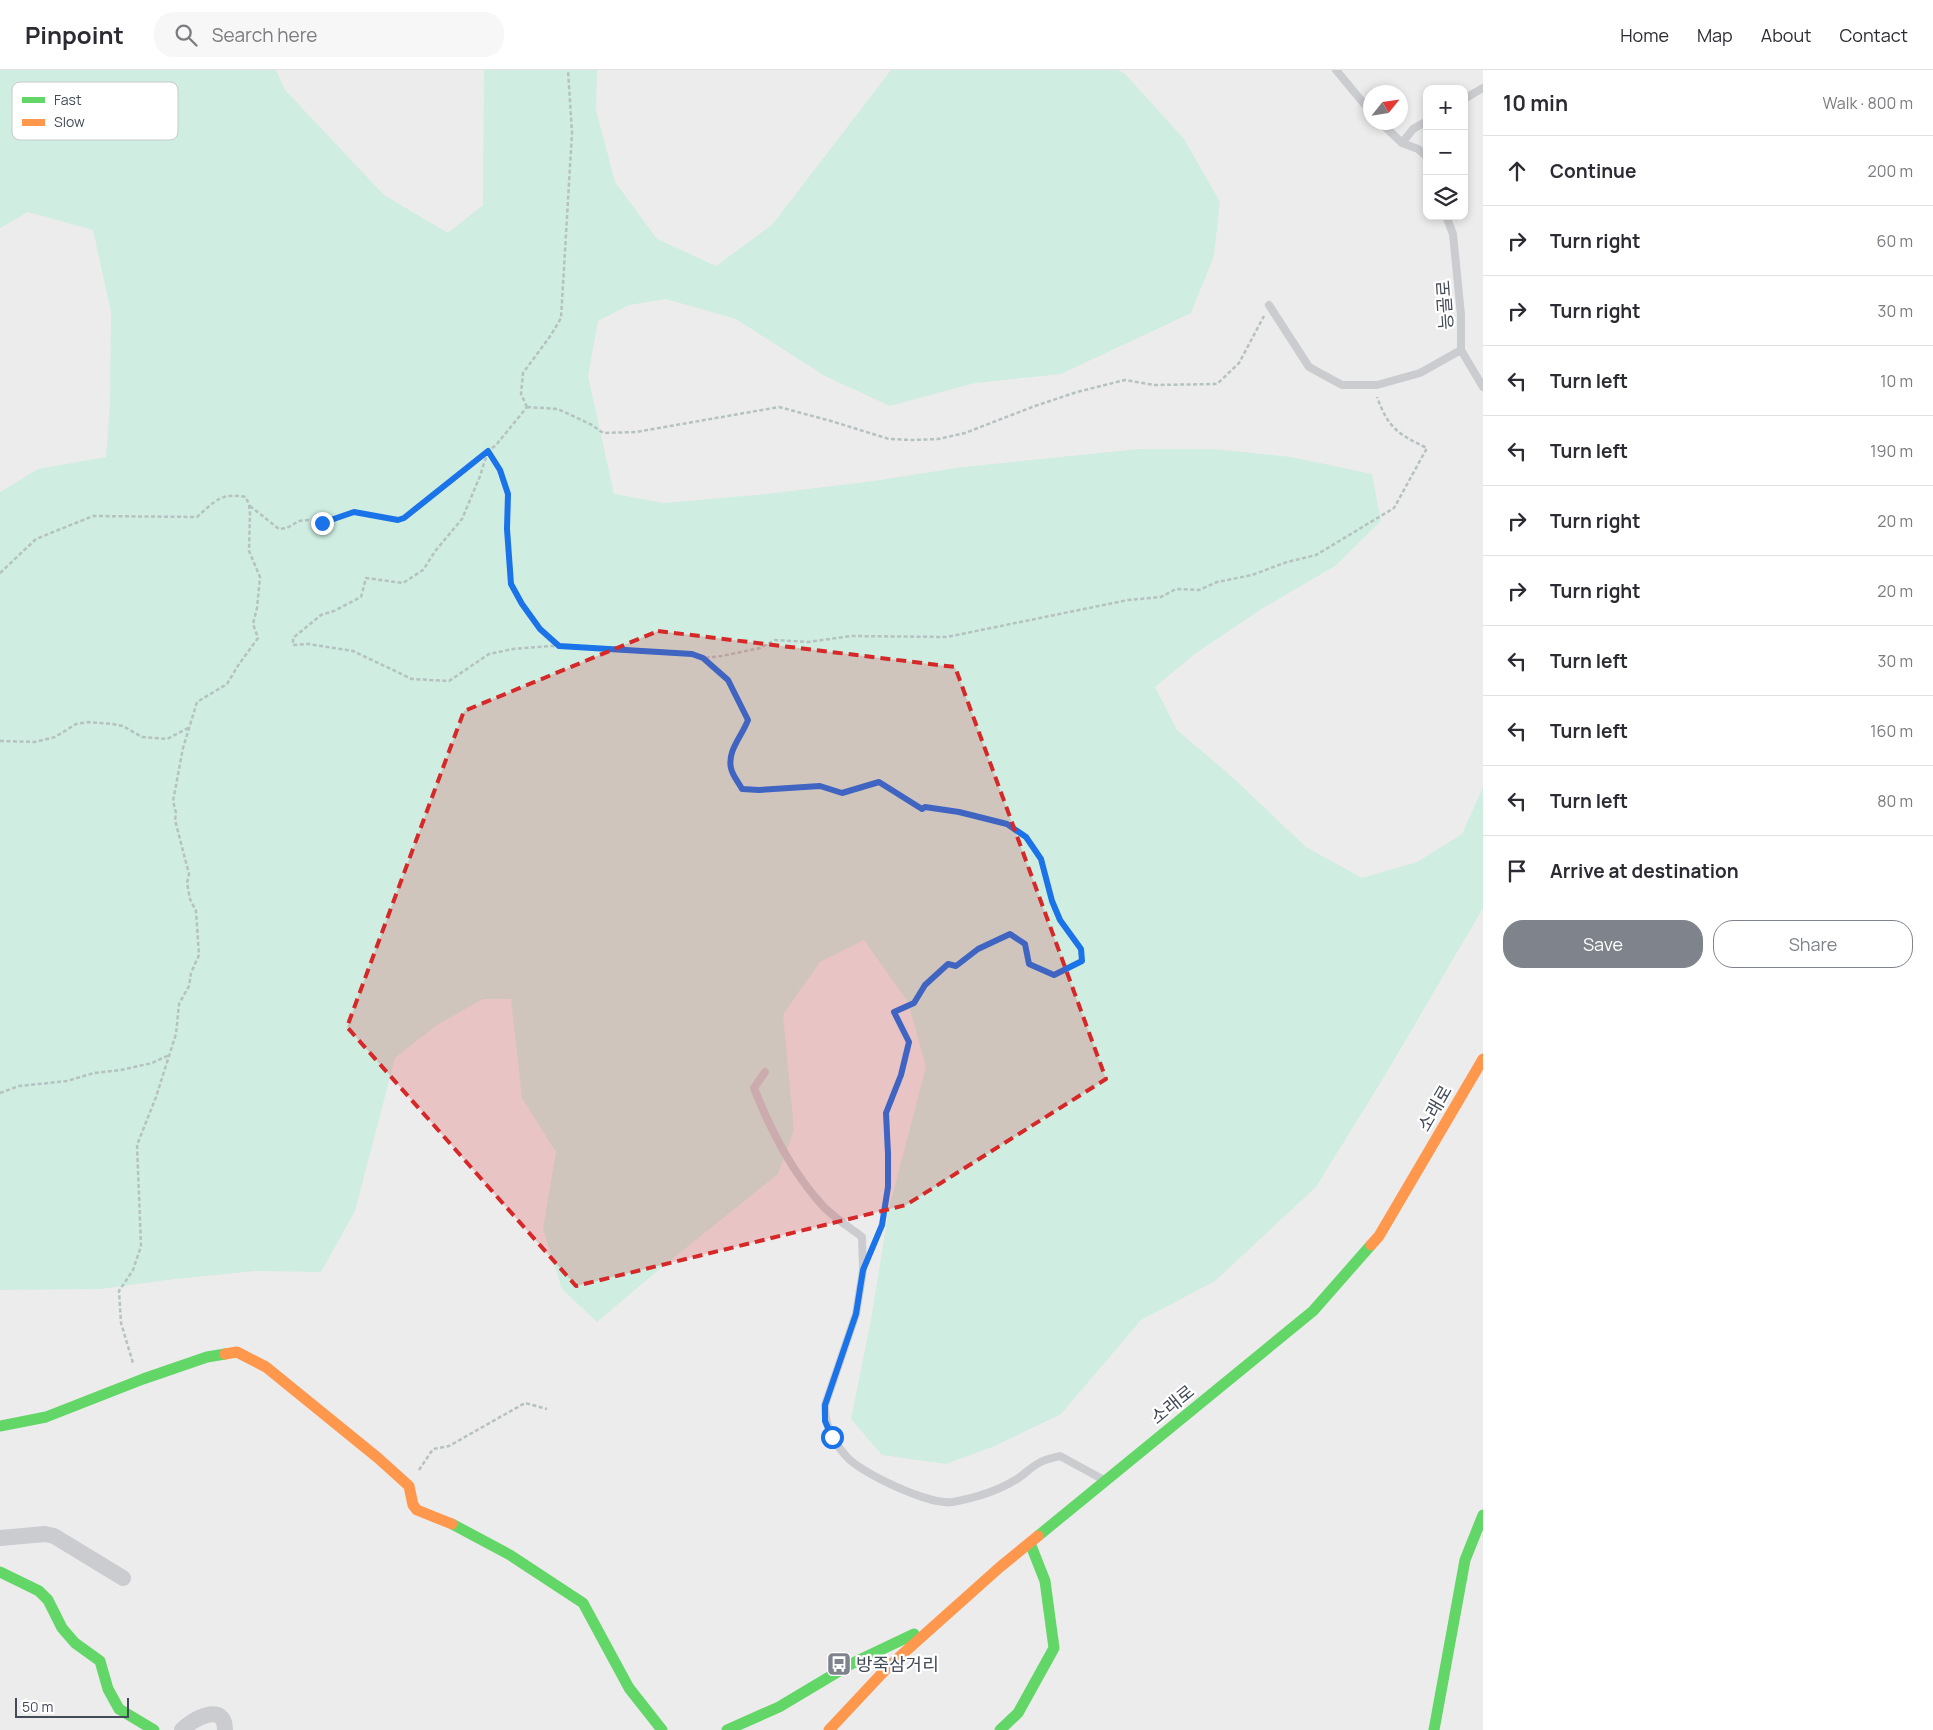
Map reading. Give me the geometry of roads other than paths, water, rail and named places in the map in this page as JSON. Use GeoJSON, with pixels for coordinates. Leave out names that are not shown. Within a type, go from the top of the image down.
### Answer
{"type":"FeatureCollection","features":[{"type":"Feature","properties":{"kind":"street","name":"소래로"},"geometry":{"type":"LineString","coordinates":[[830,1730],[888,1667],[1030,1543],[1313,1311],[1379,1236],[1483,1059]]}},
{"type":"Feature","properties":{"kind":"street"},"geometry":{"type":"LineString","coordinates":[[0,1426],[46,1417],[207,1357],[237,1352],[266,1367],[378,1458],[409,1486],[413,1505],[417,1510],[446,1522],[510,1555],[583,1602],[630,1688],[662,1730]]}},
{"type":"Feature","properties":{"kind":"street"},"geometry":{"type":"LineString","coordinates":[[1434,1730],[1465,1560],[1483,1515]]}},
{"type":"Feature","properties":{"kind":"street"},"geometry":{"type":"LineString","coordinates":[[0,1538],[45,1534],[54,1536],[123,1578]]}},
{"type":"Feature","properties":{"kind":"street"},"geometry":{"type":"LineString","coordinates":[[1000,1730],[1018,1713],[1054,1648],[1044,1581],[1030,1543]]}},
{"type":"Feature","properties":{"kind":"street"},"geometry":{"type":"LineString","coordinates":[[0,1572],[39,1591],[48,1600],[62,1628],[75,1643],[100,1660],[108,1689],[119,1709],[154,1730]]}},
{"type":"Feature","properties":{"kind":"street"},"geometry":{"type":"LineString","coordinates":[[727,1730],[779,1707],[850,1664],[938,1623]]}},
{"type":"Feature","properties":{"kind":"street"},"geometry":{"type":"LineString","coordinates":[[182,1730],[190,1722],[210,1714],[219,1715],[225,1730]]}},
{"type":"Feature","properties":{"kind":"lane"},"geometry":{"type":"LineString","coordinates":[[1336,70],[1363,103]]}},
{"type":"Feature","properties":{"kind":"lane"},"geometry":{"type":"LineString","coordinates":[[1468,97],[1483,88]]}},
{"type":"Feature","properties":{"kind":"lane"},"geometry":{"type":"LineString","coordinates":[[1402,143],[1413,129],[1423,123]]}},
{"type":"Feature","properties":{"kind":"lane"},"geometry":{"type":"LineString","coordinates":[[1388,130],[1402,143],[1418,149],[1423,154]]}},
{"type":"Feature","properties":{"kind":"lane","name":"능골로"},"geometry":{"type":"LineString","coordinates":[[1448,220],[1453,234],[1461,315],[1461,350],[1483,387]]}},
{"type":"Feature","properties":{"kind":"lane"},"geometry":{"type":"LineString","coordinates":[[1269,305],[1309,367],[1342,385],[1376,385],[1420,373],[1461,350]]}},
{"type":"Feature","properties":{"kind":"lane"},"geometry":{"type":"LineString","coordinates":[[765,1072],[754,1088],[764,1114],[792,1164],[823,1206],[862,1237],[863,1270],[856,1314],[825,1405],[825,1421],[832,1437],[847,1458],[878,1478],[919,1497],[950,1503],[990,1492],[1017,1479],[1040,1462],[1060,1456],[1106,1481]]}},
{"type":"Feature","properties":{"kind":"place","name":"방죽삼거리"},"geometry":{"type":"Point","coordinates":[839,1664]}}]}
